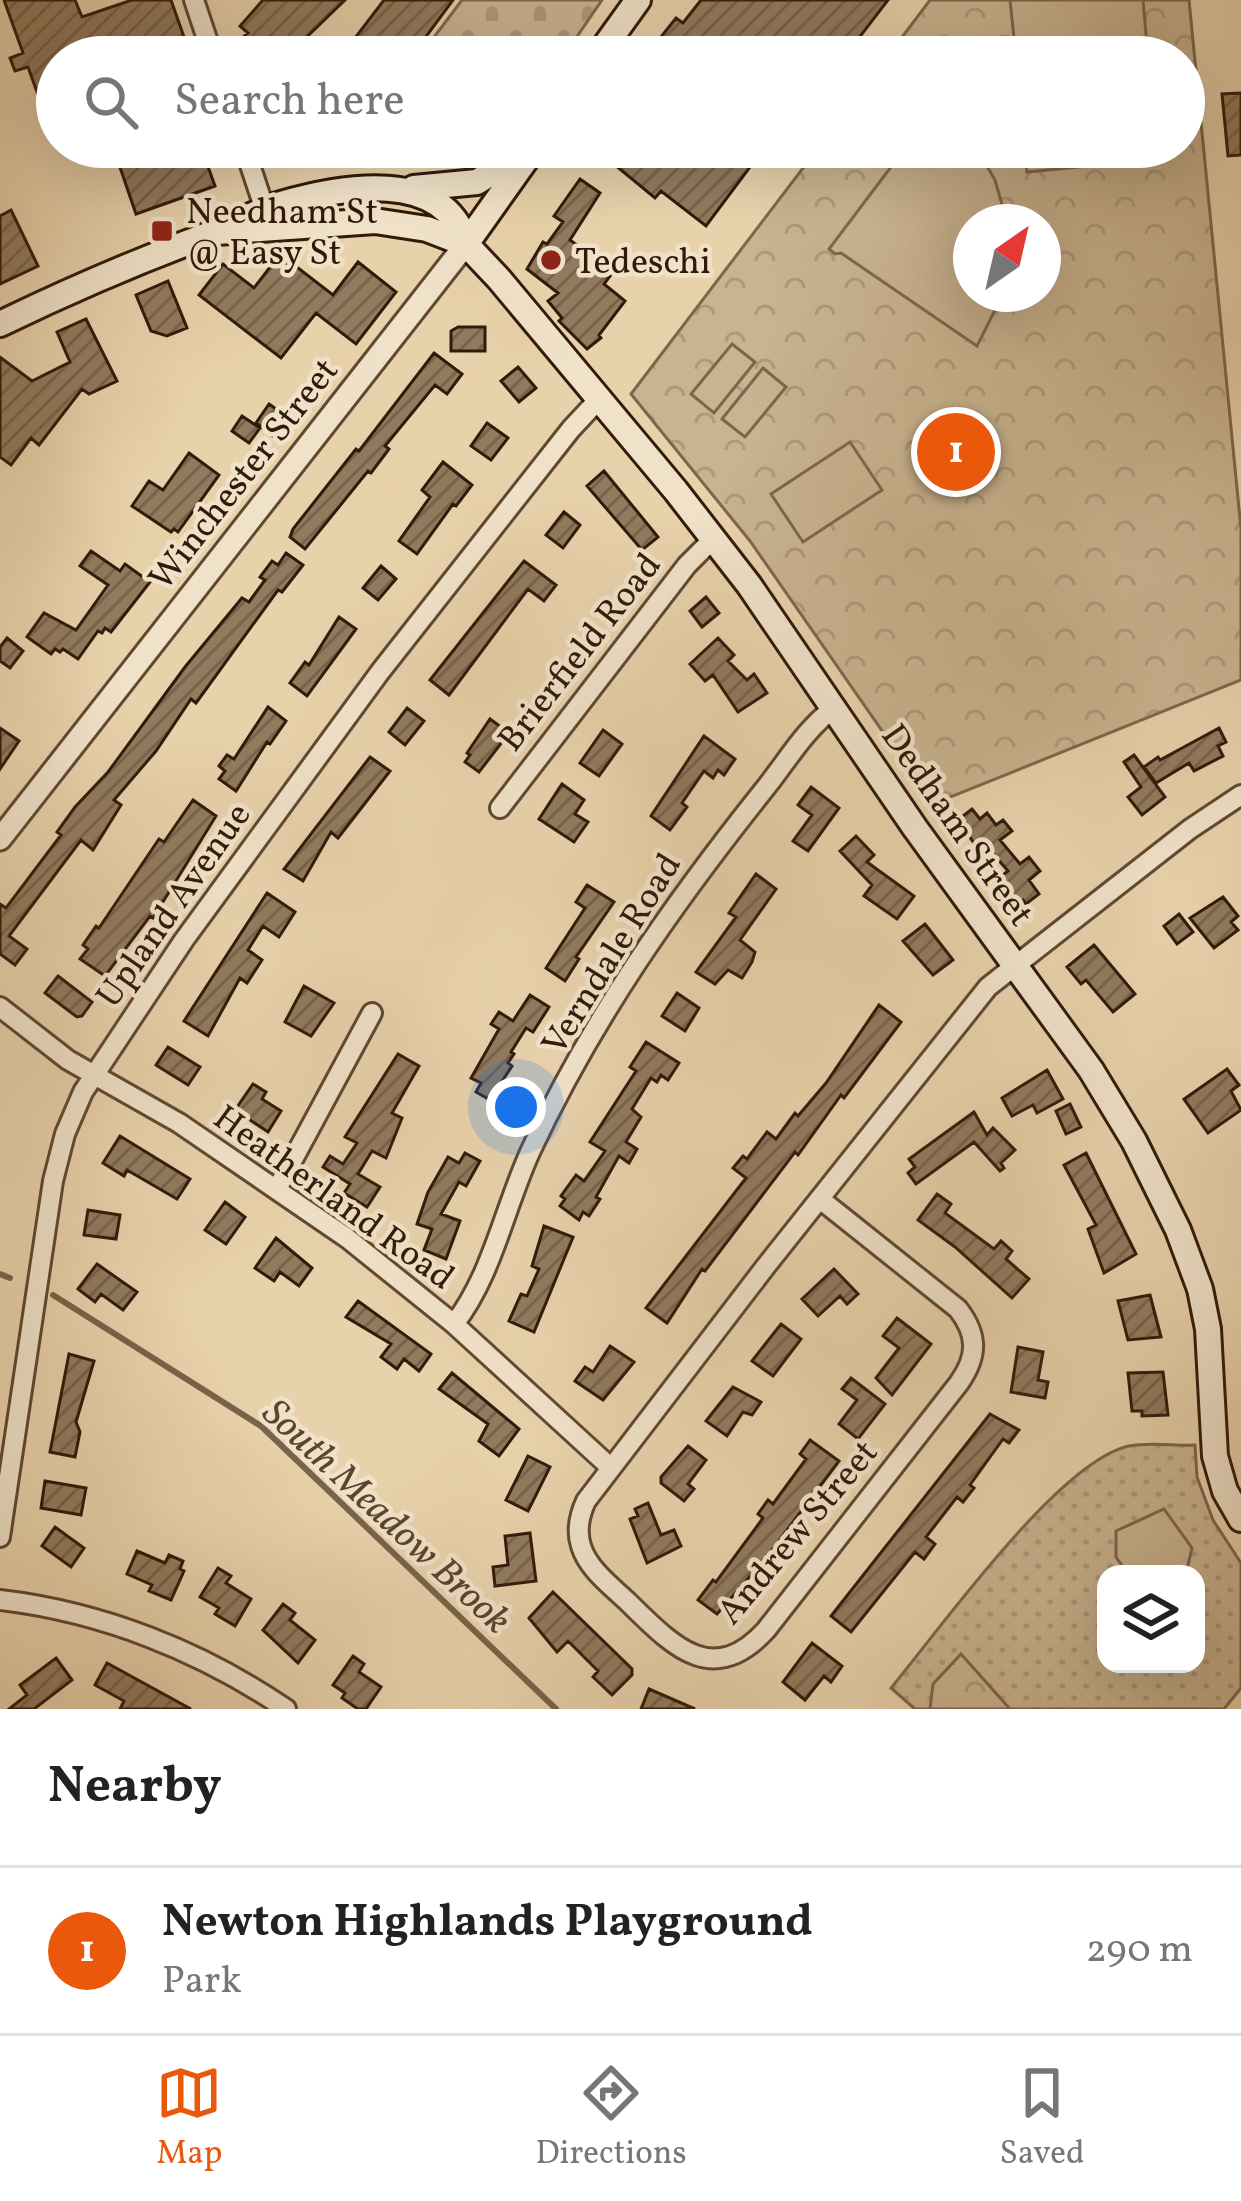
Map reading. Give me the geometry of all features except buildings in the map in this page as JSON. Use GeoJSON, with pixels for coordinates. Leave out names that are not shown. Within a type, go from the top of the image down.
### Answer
{"type":"FeatureCollection","features":[{"type":"Feature","properties":{"kind":"main road"},"geometry":{"type":"LineString","coordinates":[[612,36],[638,0]]}},
{"type":"Feature","properties":{"kind":"main road"},"geometry":{"type":"LineString","coordinates":[[0,323],[130,263],[267,219],[305,199],[477,182],[499,168]]}},
{"type":"Feature","properties":{"kind":"main road","name":"Winchester Street"},"geometry":{"type":"LineString","coordinates":[[466,244],[518,168]]}},
{"type":"Feature","properties":{"kind":"main road","name":"Dedham Street"},"geometry":{"type":"LineString","coordinates":[[398,189],[424,194],[445,208],[466,244],[713,538],[1106,1092],[1187,1250],[1208,1329],[1215,1456],[1225,1491],[1241,1519]]}},
{"type":"Feature","properties":{"kind":"main road"},"geometry":{"type":"LineString","coordinates":[[267,219],[382,222],[427,230],[466,244]]}},
{"type":"Feature","properties":{"kind":"street"},"geometry":{"type":"LineString","coordinates":[[194,0],[206,36]]}},
{"type":"Feature","properties":{"kind":"street"},"geometry":{"type":"LineString","coordinates":[[251,168],[267,219]]}},
{"type":"Feature","properties":{"kind":"street","name":"Winchester Street"},"geometry":{"type":"LineString","coordinates":[[0,839],[466,244]]}},
{"type":"Feature","properties":{"kind":"street","name":"Upland Avenue"},"geometry":{"type":"LineString","coordinates":[[0,1537],[58,1157],[73,1112],[197,921],[380,672],[599,399]]}},
{"type":"Feature","properties":{"kind":"street","name":"Brierfield Road"},"geometry":{"type":"LineString","coordinates":[[500,808],[713,538]]}},
{"type":"Feature","properties":{"kind":"street","name":"Verndale Road"},"geometry":{"type":"LineString","coordinates":[[454,1324],[472,1296],[535,1143],[620,986],[702,868],[806,734],[833,708]]}},
{"type":"Feature","properties":{"kind":"street","name":"Andrew Street"},"geometry":{"type":"LineString","coordinates":[[820,1199],[958,1310],[971,1329],[975,1352],[959,1383],[748,1648],[714,1660],[690,1654],[667,1640],[592,1567],[580,1544],[578,1522],[586,1501],[610,1467],[820,1199],[978,999],[1014,964],[1241,795]]}},
{"type":"Feature","properties":{"kind":"street","name":"Heatherland Road"},"geometry":{"type":"LineString","coordinates":[[0,1007],[54,1051],[157,1110],[359,1247],[454,1324],[610,1467]]}},
{"type":"Feature","properties":{"kind":"street"},"geometry":{"type":"LineString","coordinates":[[277,1189],[372,1013]]}},
{"type":"Feature","properties":{"kind":"street"},"geometry":{"type":"LineString","coordinates":[[0,1600],[41,1605],[144,1635],[208,1663],[286,1709]]}},
{"type":"Feature","properties":{"kind":"green space"},"geometry":{"type":"Polygon","coordinates":[[[462,0],[602,0],[577,36],[435,36],[462,0]]]}},
{"type":"Feature","properties":{"kind":"green space"},"geometry":{"type":"Polygon","coordinates":[[[930,0],[1189,0],[1193,36],[903,36],[930,0]]]}},
{"type":"Feature","properties":{"kind":"green space"},"geometry":{"type":"Polygon","coordinates":[[[1010,0],[1143,0],[1146,36],[1014,36],[1010,0]]]}},
{"type":"Feature","properties":{"kind":"green space"},"geometry":{"type":"Polygon","coordinates":[[[1205,163],[1241,529],[1241,680],[933,804],[750,541],[631,394],[803,168],[1205,168],[1205,163]]]}},
{"type":"Feature","properties":{"kind":"green space"},"geometry":{"type":"Polygon","coordinates":[[[890,168],[988,168],[995,180],[1002,204],[953,204],[953,312],[994,312],[977,346],[841,253],[829,249],[890,168]]]}},
{"type":"Feature","properties":{"kind":"green space"},"geometry":{"type":"Polygon","coordinates":[[[732,344],[755,362],[714,413],[691,394],[732,344]]]}},
{"type":"Feature","properties":{"kind":"green space"},"geometry":{"type":"Polygon","coordinates":[[[763,368],[786,387],[745,437],[722,419],[763,368]]]}},
{"type":"Feature","properties":{"kind":"green space"},"geometry":{"type":"Polygon","coordinates":[[[850,442],[882,490],[803,542],[771,494],[850,442]]]}},
{"type":"Feature","properties":{"kind":"green space"},"geometry":{"type":"Polygon","coordinates":[[[1145,1444],[1195,1445],[1197,1477],[1213,1520],[1241,1563],[1241,1688],[1224,1709],[915,1709],[891,1688],[1002,1550],[1069,1482],[1101,1458],[1145,1444]]]}},
{"type":"Feature","properties":{"kind":"green space"},"geometry":{"type":"Polygon","coordinates":[[[1164,1509],[1192,1548],[1188,1565],[1122,1565],[1116,1557],[1116,1531],[1164,1509]]]}},
{"type":"Feature","properties":{"kind":"green space"},"geometry":{"type":"Polygon","coordinates":[[[961,1654],[1010,1709],[930,1709],[933,1684],[961,1654]]]}},
{"type":"Feature","properties":{"kind":"waterway","name":"South Meadow Brook"},"geometry":{"type":"LineString","coordinates":[[0,1274],[10,1278]]}},
{"type":"Feature","properties":{"kind":"waterway","name":"South Meadow Brook"},"geometry":{"type":"LineString","coordinates":[[53,1295],[261,1426],[556,1709]]}},
{"type":"Feature","properties":{"kind":"place","name":"Needham St @ Easy St"},"geometry":{"type":"Point","coordinates":[162,231]}},
{"type":"Feature","properties":{"kind":"place","name":"Tedeschi"},"geometry":{"type":"Point","coordinates":[551,260]}},
{"type":"Feature","properties":{"kind":"place","name":"Newton Highlands Playground"},"geometry":{"type":"Point","coordinates":[956,452]}}]}
